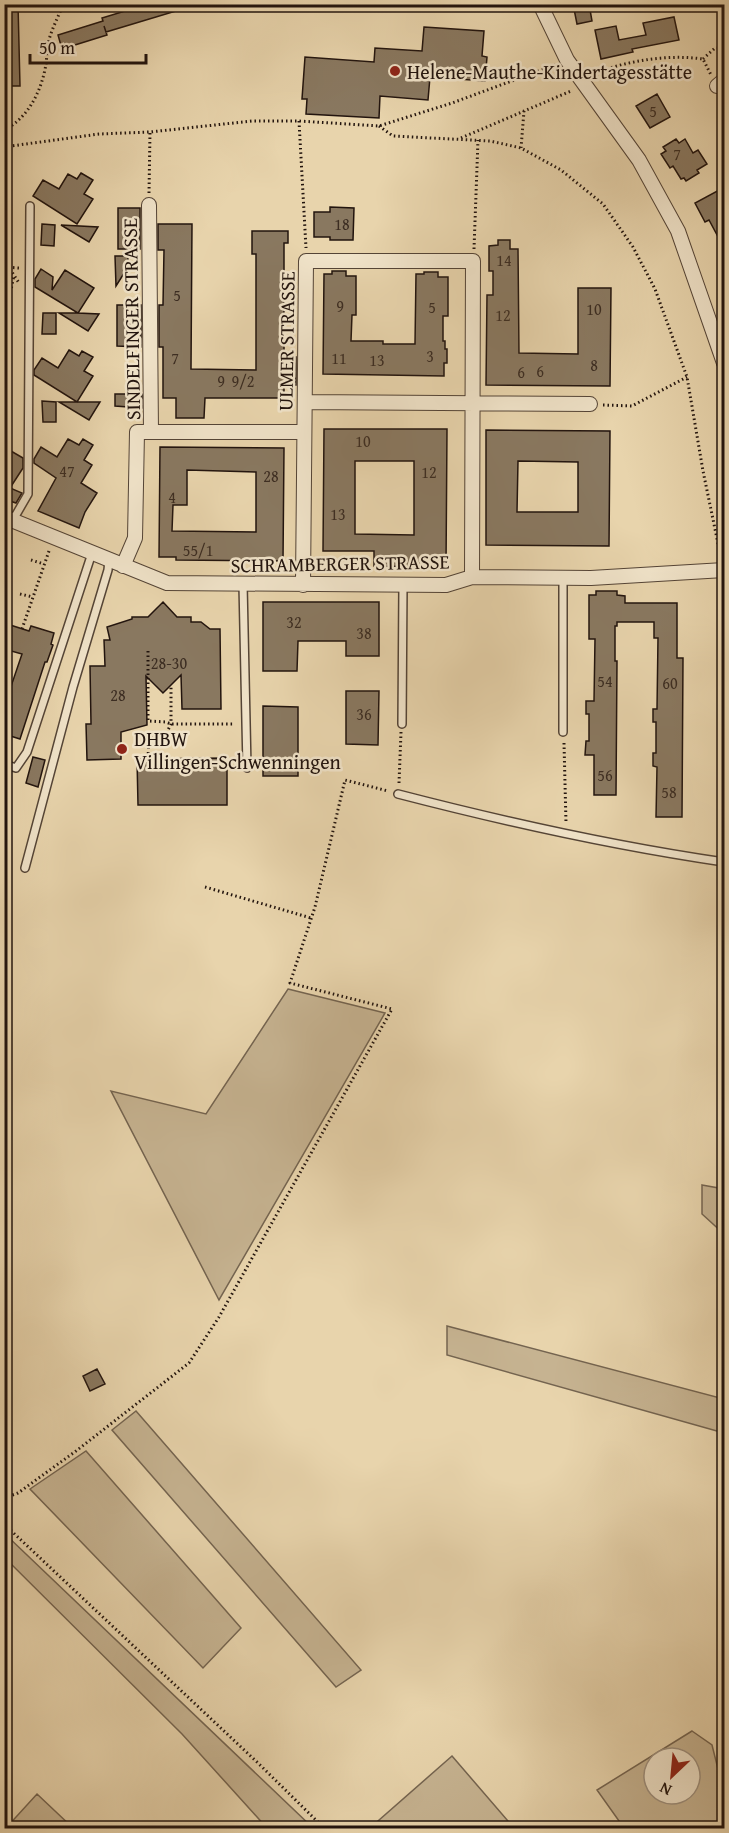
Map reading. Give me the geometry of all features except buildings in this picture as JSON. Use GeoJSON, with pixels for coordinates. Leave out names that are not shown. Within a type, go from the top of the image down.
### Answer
{"type":"FeatureCollection","features":[{"type":"Feature","properties":{"kind":"street"},"geometry":{"type":"LineString","coordinates":[[540,4],[567,60],[639,160],[678,231],[724,363]]}},
{"type":"Feature","properties":{"kind":"street","name":"SINDELFINGER STRASSE"},"geometry":{"type":"LineString","coordinates":[[149,205],[151,432]]}},
{"type":"Feature","properties":{"kind":"street","name":"ULMER STRASSE"},"geometry":{"type":"LineString","coordinates":[[303,585],[306,261],[474,261]]}},
{"type":"Feature","properties":{"kind":"street"},"geometry":{"type":"LineString","coordinates":[[472,578],[474,261]]}},
{"type":"Feature","properties":{"kind":"street"},"geometry":{"type":"LineString","coordinates":[[306,402],[590,404]]}},
{"type":"Feature","properties":{"kind":"street","name":"SINDELFINGER STRASSE"},"geometry":{"type":"LineString","coordinates":[[123,566],[135,538],[137,432],[304,432]]}},
{"type":"Feature","properties":{"kind":"street","name":"SCHRAMBERGER STRASSE"},"geometry":{"type":"LineString","coordinates":[[9,519],[167,583],[446,585],[472,578],[563,578],[723,570]]}},
{"type":"Feature","properties":{"kind":"lane"},"geometry":{"type":"LineString","coordinates":[[9,519],[28,494],[30,206]]}},
{"type":"Feature","properties":{"kind":"lane"},"geometry":{"type":"LineString","coordinates":[[4,764],[16,768],[27,752],[92,553]]}},
{"type":"Feature","properties":{"kind":"lane"},"geometry":{"type":"LineString","coordinates":[[25,868],[109,560]]}},
{"type":"Feature","properties":{"kind":"lane"},"geometry":{"type":"LineString","coordinates":[[563,578],[563,732]]}},
{"type":"Feature","properties":{"kind":"lane"},"geometry":{"type":"LineString","coordinates":[[243,584],[247,768]]}},
{"type":"Feature","properties":{"kind":"lane"},"geometry":{"type":"LineString","coordinates":[[402,724],[403,584]]}},
{"type":"Feature","properties":{"kind":"lane"},"geometry":{"type":"LineString","coordinates":[[398,794],[488,818],[567,833],[633,849],[724,862]]}},
{"type":"Feature","properties":{"kind":"path"},"geometry":{"type":"LineString","coordinates":[[4,130],[13,126],[31,106],[36,96],[46,64],[49,39],[63,4]]}},
{"type":"Feature","properties":{"kind":"path"},"geometry":{"type":"LineString","coordinates":[[703,59],[715,48],[724,48]]}},
{"type":"Feature","properties":{"kind":"path"},"geometry":{"type":"LineString","coordinates":[[590,75],[621,64],[686,57],[703,59],[721,83]]}},
{"type":"Feature","properties":{"kind":"path"},"geometry":{"type":"LineString","coordinates":[[4,147],[99,134],[150,132],[252,121],[299,121],[379,126],[452,103],[555,64]]}},
{"type":"Feature","properties":{"kind":"path"},"geometry":{"type":"LineString","coordinates":[[460,139],[573,90]]}},
{"type":"Feature","properties":{"kind":"path"},"geometry":{"type":"LineString","coordinates":[[520,148],[524,111]]}},
{"type":"Feature","properties":{"kind":"path"},"geometry":{"type":"LineString","coordinates":[[299,121],[306,261]]}},
{"type":"Feature","properties":{"kind":"path"},"geometry":{"type":"LineString","coordinates":[[379,126],[393,136],[490,141],[520,148],[561,170],[603,204],[633,247],[655,289],[687,377],[723,570]]}},
{"type":"Feature","properties":{"kind":"path"},"geometry":{"type":"LineString","coordinates":[[149,205],[150,132]]}},
{"type":"Feature","properties":{"kind":"path"},"geometry":{"type":"LineString","coordinates":[[474,261],[478,140]]}},
{"type":"Feature","properties":{"kind":"path"},"geometry":{"type":"LineString","coordinates":[[4,267],[29,268]]}},
{"type":"Feature","properties":{"kind":"path"},"geometry":{"type":"LineString","coordinates":[[4,299],[11,290],[14,275]]}},
{"type":"Feature","properties":{"kind":"path"},"geometry":{"type":"LineString","coordinates":[[590,404],[632,406],[687,377]]}},
{"type":"Feature","properties":{"kind":"path"},"geometry":{"type":"LineString","coordinates":[[22,628],[54,538]]}},
{"type":"Feature","properties":{"kind":"path"},"geometry":{"type":"LineString","coordinates":[[31,560],[44,565]]}},
{"type":"Feature","properties":{"kind":"path"},"geometry":{"type":"LineString","coordinates":[[20,594],[33,597]]}},
{"type":"Feature","properties":{"kind":"path"},"geometry":{"type":"LineString","coordinates":[[148,651],[148,721],[171,724],[246,724]]}},
{"type":"Feature","properties":{"kind":"path"},"geometry":{"type":"LineString","coordinates":[[147,758],[149,738],[164,738],[171,724],[171,687]]}},
{"type":"Feature","properties":{"kind":"path"},"geometry":{"type":"LineString","coordinates":[[4,1498],[28,1486],[189,1363],[225,1307],[392,1009],[290,983],[311,918],[345,780],[398,794],[402,724]]}},
{"type":"Feature","properties":{"kind":"path"},"geometry":{"type":"LineString","coordinates":[[563,732],[567,833]]}},
{"type":"Feature","properties":{"kind":"path"},"geometry":{"type":"LineString","coordinates":[[205,887],[311,918]]}},
{"type":"Feature","properties":{"kind":"path"},"geometry":{"type":"LineString","coordinates":[[4,1524],[324,1828]]}},
{"type":"Feature","properties":{"kind":"shaded area"},"geometry":{"type":"Polygon","coordinates":[[[288,989],[385,1013],[219,1300],[111,1091],[206,1114],[288,989]]]}},
{"type":"Feature","properties":{"kind":"shaded area"},"geometry":{"type":"Polygon","coordinates":[[[702,1185],[724,1189],[724,1234],[702,1214],[702,1185]]]}},
{"type":"Feature","properties":{"kind":"shaded area"},"geometry":{"type":"Polygon","coordinates":[[[447,1326],[724,1399],[724,1433],[447,1355],[447,1326]]]}},
{"type":"Feature","properties":{"kind":"shaded area"},"geometry":{"type":"Polygon","coordinates":[[[136,1411],[361,1670],[336,1687],[112,1430],[136,1411]]]}},
{"type":"Feature","properties":{"kind":"shaded area"},"geometry":{"type":"Polygon","coordinates":[[[86,1451],[241,1628],[203,1668],[30,1489],[86,1451]]]}},
{"type":"Feature","properties":{"kind":"shaded area"},"geometry":{"type":"Polygon","coordinates":[[[5,1534],[313,1828],[267,1828],[182,1734],[5,1558],[5,1534]]]}},
{"type":"Feature","properties":{"kind":"shaded area"},"geometry":{"type":"Polygon","coordinates":[[[692,1731],[712,1745],[724,1788],[724,1828],[624,1828],[597,1790],[642,1762],[642,1806],[702,1806],[702,1746],[668,1746],[692,1731]]]}},
{"type":"Feature","properties":{"kind":"shaded area"},"geometry":{"type":"Polygon","coordinates":[[[452,1756],[514,1828],[370,1828],[452,1756]]]}},
{"type":"Feature","properties":{"kind":"shaded area"},"geometry":{"type":"Polygon","coordinates":[[[37,1794],[73,1828],[6,1828],[37,1794]]]}},
{"type":"Feature","properties":{"kind":"place","name":"Helene-Mauthe-Kindertagesstätte"},"geometry":{"type":"Point","coordinates":[395,71]}},
{"type":"Feature","properties":{"kind":"place","name":"DHBW Villingen-Schwenningen"},"geometry":{"type":"Point","coordinates":[122,749]}}]}
